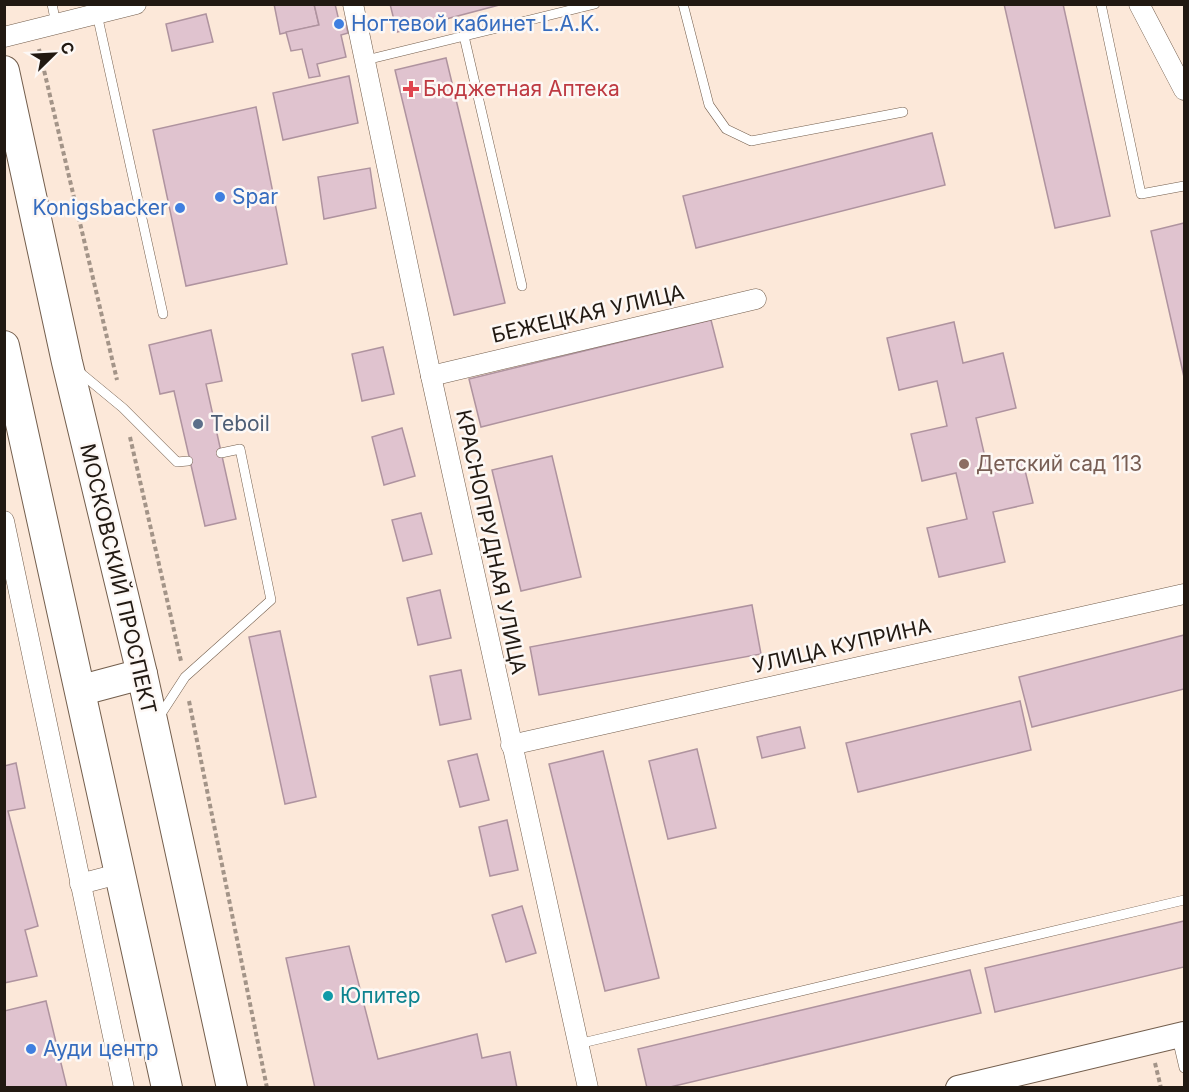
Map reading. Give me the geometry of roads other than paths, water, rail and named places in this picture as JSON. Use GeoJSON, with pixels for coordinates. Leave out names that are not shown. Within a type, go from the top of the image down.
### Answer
{"type":"FeatureCollection","features":[{"type":"Feature","properties":{"kind":"main road","name":"МОСКОВСКИЙ ПРОСПЕКТ"},"geometry":{"type":"LineString","coordinates":[[4,71],[67,362],[142,674],[232,1088]]}},
{"type":"Feature","properties":{"kind":"main road"},"geometry":{"type":"LineString","coordinates":[[4,346],[82,690],[167,1088]]}},
{"type":"Feature","properties":{"kind":"main road"},"geometry":{"type":"LineString","coordinates":[[82,690],[142,674]]}},
{"type":"Feature","properties":{"kind":"street"},"geometry":{"type":"LineString","coordinates":[[4,37],[136,4]]}},
{"type":"Feature","properties":{"kind":"street","name":"КРАСНОПРУДНАЯ УЛИЦА"},"geometry":{"type":"LineString","coordinates":[[353,4],[431,376],[588,1088]]}},
{"type":"Feature","properties":{"kind":"street"},"geometry":{"type":"LineString","coordinates":[[1139,4],[1185,90]]}},
{"type":"Feature","properties":{"kind":"street","name":"БЕЖЕЦКАЯ УЛИЦА"},"geometry":{"type":"LineString","coordinates":[[431,376],[756,299]]}},
{"type":"Feature","properties":{"kind":"street"},"geometry":{"type":"LineString","coordinates":[[4,521],[124,1088]]}},
{"type":"Feature","properties":{"kind":"street","name":"УЛИЦА КУПРИНА"},"geometry":{"type":"LineString","coordinates":[[511,745],[1185,594]]}},
{"type":"Feature","properties":{"kind":"street"},"geometry":{"type":"LineString","coordinates":[[80,884],[122,873]]}},
{"type":"Feature","properties":{"kind":"street"},"geometry":{"type":"LineString","coordinates":[[958,1088],[1180,1035]]}},
{"type":"Feature","properties":{"kind":"lane"},"geometry":{"type":"LineString","coordinates":[[52,4],[56,24]]}},
{"type":"Feature","properties":{"kind":"lane"},"geometry":{"type":"LineString","coordinates":[[366,60],[595,4]]}},
{"type":"Feature","properties":{"kind":"lane"},"geometry":{"type":"LineString","coordinates":[[683,4],[710,105],[726,129],[751,141],[903,112]]}},
{"type":"Feature","properties":{"kind":"lane"},"geometry":{"type":"LineString","coordinates":[[1101,4],[1141,194],[1185,186]]}},
{"type":"Feature","properties":{"kind":"lane"},"geometry":{"type":"LineString","coordinates":[[97,14],[163,314]]}},
{"type":"Feature","properties":{"kind":"lane"},"geometry":{"type":"LineString","coordinates":[[464,36],[522,286]]}},
{"type":"Feature","properties":{"kind":"lane"},"geometry":{"type":"LineString","coordinates":[[67,362],[123,408],[177,462],[188,461]]}},
{"type":"Feature","properties":{"kind":"lane"},"geometry":{"type":"LineString","coordinates":[[153,727],[185,677],[272,600],[240,449],[221,453]]}},
{"type":"Feature","properties":{"kind":"lane"},"geometry":{"type":"LineString","coordinates":[[578,1044],[1185,900]]}},
{"type":"Feature","properties":{"kind":"lane"},"geometry":{"type":"LineString","coordinates":[[1180,1035],[1185,1068]]}},
{"type":"Feature","properties":{"kind":"place","name":"Ногтевой кабинет L.A.K."},"geometry":{"type":"Point","coordinates":[339,24]}},
{"type":"Feature","properties":{"kind":"place","name":"Бюджетная Аптека"},"geometry":{"type":"Point","coordinates":[411,89]}},
{"type":"Feature","properties":{"kind":"place","name":"Spar"},"geometry":{"type":"Point","coordinates":[220,197]}},
{"type":"Feature","properties":{"kind":"place","name":"Konigsbacker"},"geometry":{"type":"Point","coordinates":[180,208]}},
{"type":"Feature","properties":{"kind":"place","name":"Teboil"},"geometry":{"type":"Point","coordinates":[198,424]}},
{"type":"Feature","properties":{"kind":"place","name":"Детский сад 113"},"geometry":{"type":"Point","coordinates":[964,464]}},
{"type":"Feature","properties":{"kind":"place","name":"Юпитер"},"geometry":{"type":"Point","coordinates":[328,996]}},
{"type":"Feature","properties":{"kind":"place","name":"Ауди центр"},"geometry":{"type":"Point","coordinates":[31,1049]}}]}
